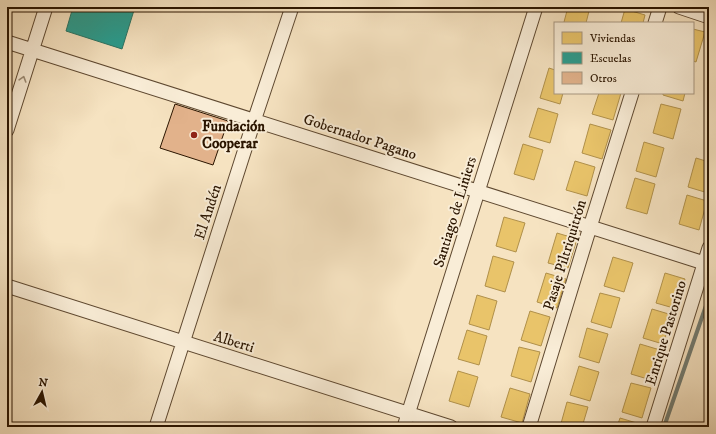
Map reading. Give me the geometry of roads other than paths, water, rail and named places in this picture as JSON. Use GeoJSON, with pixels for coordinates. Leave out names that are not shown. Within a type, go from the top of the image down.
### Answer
{"type":"FeatureCollection","features":[{"type":"Feature","properties":{"kind":"street"},"geometry":{"type":"LineString","coordinates":[[7,130],[46,7]]}},
{"type":"Feature","properties":{"kind":"street","name":"El Andén"},"geometry":{"type":"LineString","coordinates":[[156,427],[254,120],[292,7]]}},
{"type":"Feature","properties":{"kind":"street","name":"Santiago de Liniers"},"geometry":{"type":"LineString","coordinates":[[404,427],[536,7]]}},
{"type":"Feature","properties":{"kind":"street"},"geometry":{"type":"LineString","coordinates":[[655,22],[660,7]]}},
{"type":"Feature","properties":{"kind":"street"},"geometry":{"type":"LineString","coordinates":[[679,7],[709,17]]}},
{"type":"Feature","properties":{"kind":"street","name":"Gobernador Pagano"},"geometry":{"type":"LineString","coordinates":[[7,42],[704,263]]}},
{"type":"Feature","properties":{"kind":"street","name":"Pasaje Piltriquitrón"},"geometry":{"type":"LineString","coordinates":[[529,427],[632,94]]}},
{"type":"Feature","properties":{"kind":"street","name":"Enrique Pastorino"},"geometry":{"type":"LineString","coordinates":[[653,427],[709,248]]}},
{"type":"Feature","properties":{"kind":"street","name":"Alberti"},"geometry":{"type":"LineString","coordinates":[[7,286],[451,427]]}},
{"type":"Feature","properties":{"kind":"waterway"},"geometry":{"type":"LineString","coordinates":[[664,427],[709,297]]}},
{"type":"Feature","properties":{"kind":"place","name":"Fundación Cooperar"},"geometry":{"type":"Point","coordinates":[194,135]}}]}
